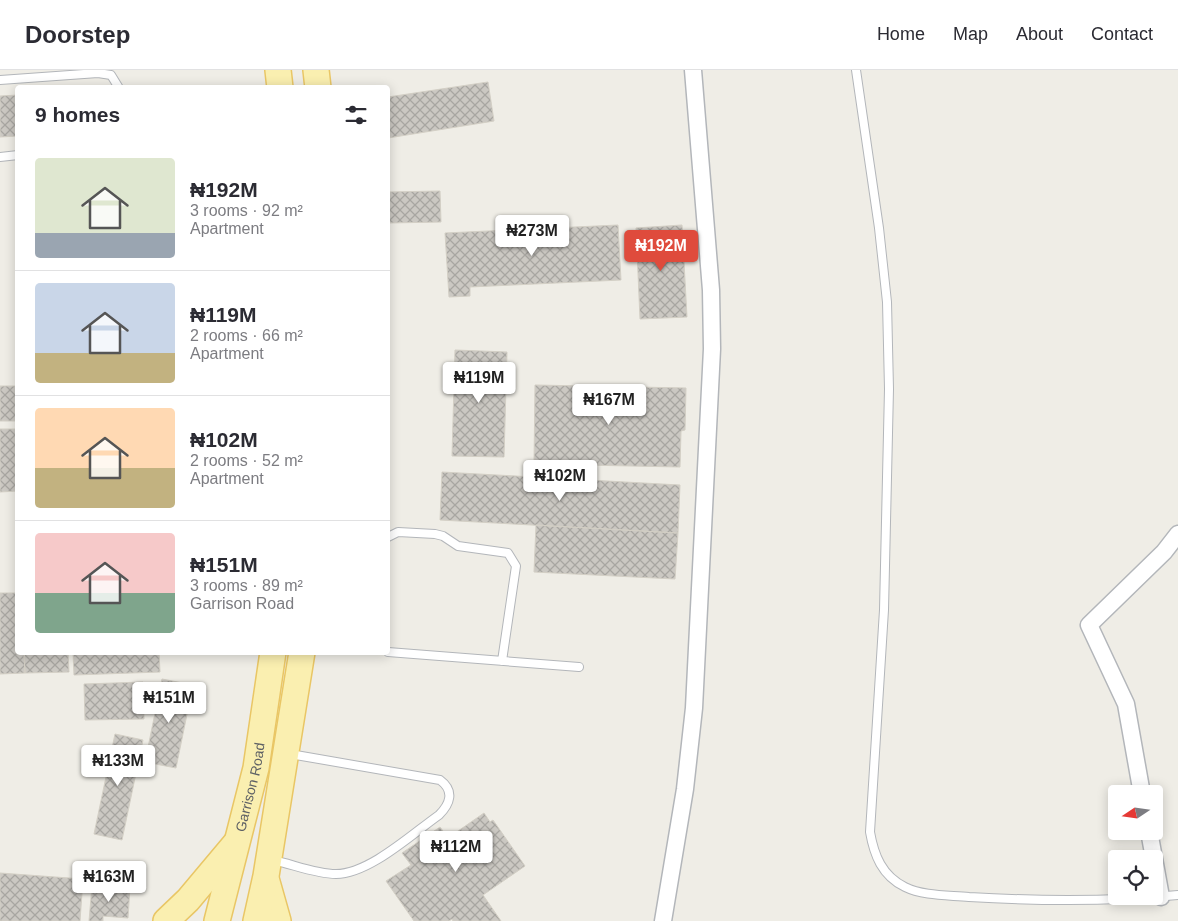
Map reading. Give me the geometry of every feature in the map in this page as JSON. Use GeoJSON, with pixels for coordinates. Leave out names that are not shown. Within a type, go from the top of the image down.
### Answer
{"type":"FeatureCollection","features":[{"type":"Feature","properties":{"kind":"main road"},"geometry":{"type":"LineString","coordinates":[[278,70],[280,85]]}},
{"type":"Feature","properties":{"kind":"main road"},"geometry":{"type":"LineString","coordinates":[[316,70],[318,85]]}},
{"type":"Feature","properties":{"kind":"main road","name":"Garrison Road"},"geometry":{"type":"LineString","coordinates":[[218,921],[256,768],[273,655]]}},
{"type":"Feature","properties":{"kind":"main road","name":"Garrison Road"},"geometry":{"type":"LineString","coordinates":[[256,921],[267,867],[302,655]]}},
{"type":"Feature","properties":{"kind":"main road"},"geometry":{"type":"LineString","coordinates":[[166,921],[188,900],[240,838]]}},
{"type":"Feature","properties":{"kind":"main road"},"geometry":{"type":"LineString","coordinates":[[267,867],[278,921]]}},
{"type":"Feature","properties":{"kind":"street"},"geometry":{"type":"LineString","coordinates":[[663,921],[685,789],[694,708],[712,349],[710,271],[693,70]]}},
{"type":"Feature","properties":{"kind":"street"},"geometry":{"type":"LineString","coordinates":[[1140,785],[1126,704],[1089,625],[1164,552],[1178,534]]}},
{"type":"Feature","properties":{"kind":"lane"},"geometry":{"type":"LineString","coordinates":[[856,70],[879,228],[887,302],[889,389],[884,610],[870,832],[873,849],[881,866],[893,879],[906,888],[930,894],[1016,900],[1108,901]]}},
{"type":"Feature","properties":{"kind":"lane"},"geometry":{"type":"LineString","coordinates":[[0,80],[98,73],[110,76],[117,85]]}},
{"type":"Feature","properties":{"kind":"lane"},"geometry":{"type":"LineString","coordinates":[[0,157],[15,155]]}},
{"type":"Feature","properties":{"kind":"lane"},"geometry":{"type":"LineString","coordinates":[[390,536],[398,532],[435,534],[443,536],[458,546],[508,553],[513,558],[516,566],[502,661]]}},
{"type":"Feature","properties":{"kind":"lane"},"geometry":{"type":"LineString","coordinates":[[390,652],[578,667]]}},
{"type":"Feature","properties":{"kind":"lane"},"geometry":{"type":"LineString","coordinates":[[267,867],[335,874],[350,872],[366,866],[439,815],[448,806],[450,799],[446,784],[440,780],[285,754]]}},
{"type":"Feature","properties":{"kind":"lane"},"geometry":{"type":"LineString","coordinates":[[1163,897],[1178,895]]}},
{"type":"Feature","properties":{"kind":"building"},"geometry":{"type":"Polygon","coordinates":[[[488,82],[494,121],[390,138],[390,97],[488,82]]]}},
{"type":"Feature","properties":{"kind":"building"},"geometry":{"type":"Polygon","coordinates":[[[15,95],[15,136],[0,137],[0,96],[15,95]]]}},
{"type":"Feature","properties":{"kind":"building"},"geometry":{"type":"Polygon","coordinates":[[[440,191],[441,222],[390,223],[390,192],[440,191]]]}},
{"type":"Feature","properties":{"kind":"building"},"geometry":{"type":"Polygon","coordinates":[[[618,225],[621,280],[470,287],[470,296],[449,297],[445,233],[618,225]]]}},
{"type":"Feature","properties":{"kind":"building"},"geometry":{"type":"Polygon","coordinates":[[[682,225],[687,317],[640,319],[636,228],[682,225]]]}},
{"type":"Feature","properties":{"kind":"building"},"geometry":{"type":"Polygon","coordinates":[[[455,350],[507,352],[504,457],[452,456],[455,350]]]}},
{"type":"Feature","properties":{"kind":"building"},"geometry":{"type":"Polygon","coordinates":[[[535,385],[686,388],[685,430],[681,431],[680,467],[534,464],[535,385]]]}},
{"type":"Feature","properties":{"kind":"building"},"geometry":{"type":"Polygon","coordinates":[[[0,386],[15,386],[15,421],[0,421],[0,386]]]}},
{"type":"Feature","properties":{"kind":"building"},"geometry":{"type":"Polygon","coordinates":[[[0,429],[15,429],[15,491],[0,492],[0,429]]]}},
{"type":"Feature","properties":{"kind":"building"},"geometry":{"type":"Polygon","coordinates":[[[442,472],[680,485],[678,533],[440,520],[442,472]]]}},
{"type":"Feature","properties":{"kind":"building"},"geometry":{"type":"Polygon","coordinates":[[[536,525],[678,533],[675,579],[534,572],[536,525]]]}},
{"type":"Feature","properties":{"kind":"building"},"geometry":{"type":"Polygon","coordinates":[[[0,593],[15,593],[15,655],[24,655],[25,673],[0,674],[0,593]]]}},
{"type":"Feature","properties":{"kind":"building"},"geometry":{"type":"Polygon","coordinates":[[[24,655],[68,655],[69,672],[25,673],[24,655]]]}},
{"type":"Feature","properties":{"kind":"building"},"geometry":{"type":"Polygon","coordinates":[[[73,655],[159,655],[160,672],[74,675],[73,655]]]}},
{"type":"Feature","properties":{"kind":"building"},"geometry":{"type":"Polygon","coordinates":[[[162,679],[193,685],[176,768],[145,762],[162,679]]]}},
{"type":"Feature","properties":{"kind":"building"},"geometry":{"type":"Polygon","coordinates":[[[143,682],[144,719],[85,720],[84,684],[143,682]]]}},
{"type":"Feature","properties":{"kind":"building"},"geometry":{"type":"Polygon","coordinates":[[[115,734],[143,740],[122,840],[94,834],[115,734]]]}},
{"type":"Feature","properties":{"kind":"building"},"geometry":{"type":"Polygon","coordinates":[[[484,813],[490,822],[493,820],[525,866],[483,895],[501,921],[453,921],[452,919],[449,921],[414,921],[386,881],[411,865],[402,853],[440,827],[448,838],[484,813]]]}},
{"type":"Feature","properties":{"kind":"building"},"geometry":{"type":"Polygon","coordinates":[[[0,873],[83,879],[80,921],[0,921],[0,873]]]}},
{"type":"Feature","properties":{"kind":"building"},"geometry":{"type":"Polygon","coordinates":[[[92,886],[130,887],[128,918],[103,916],[103,921],[89,921],[92,886]]]}}]}
